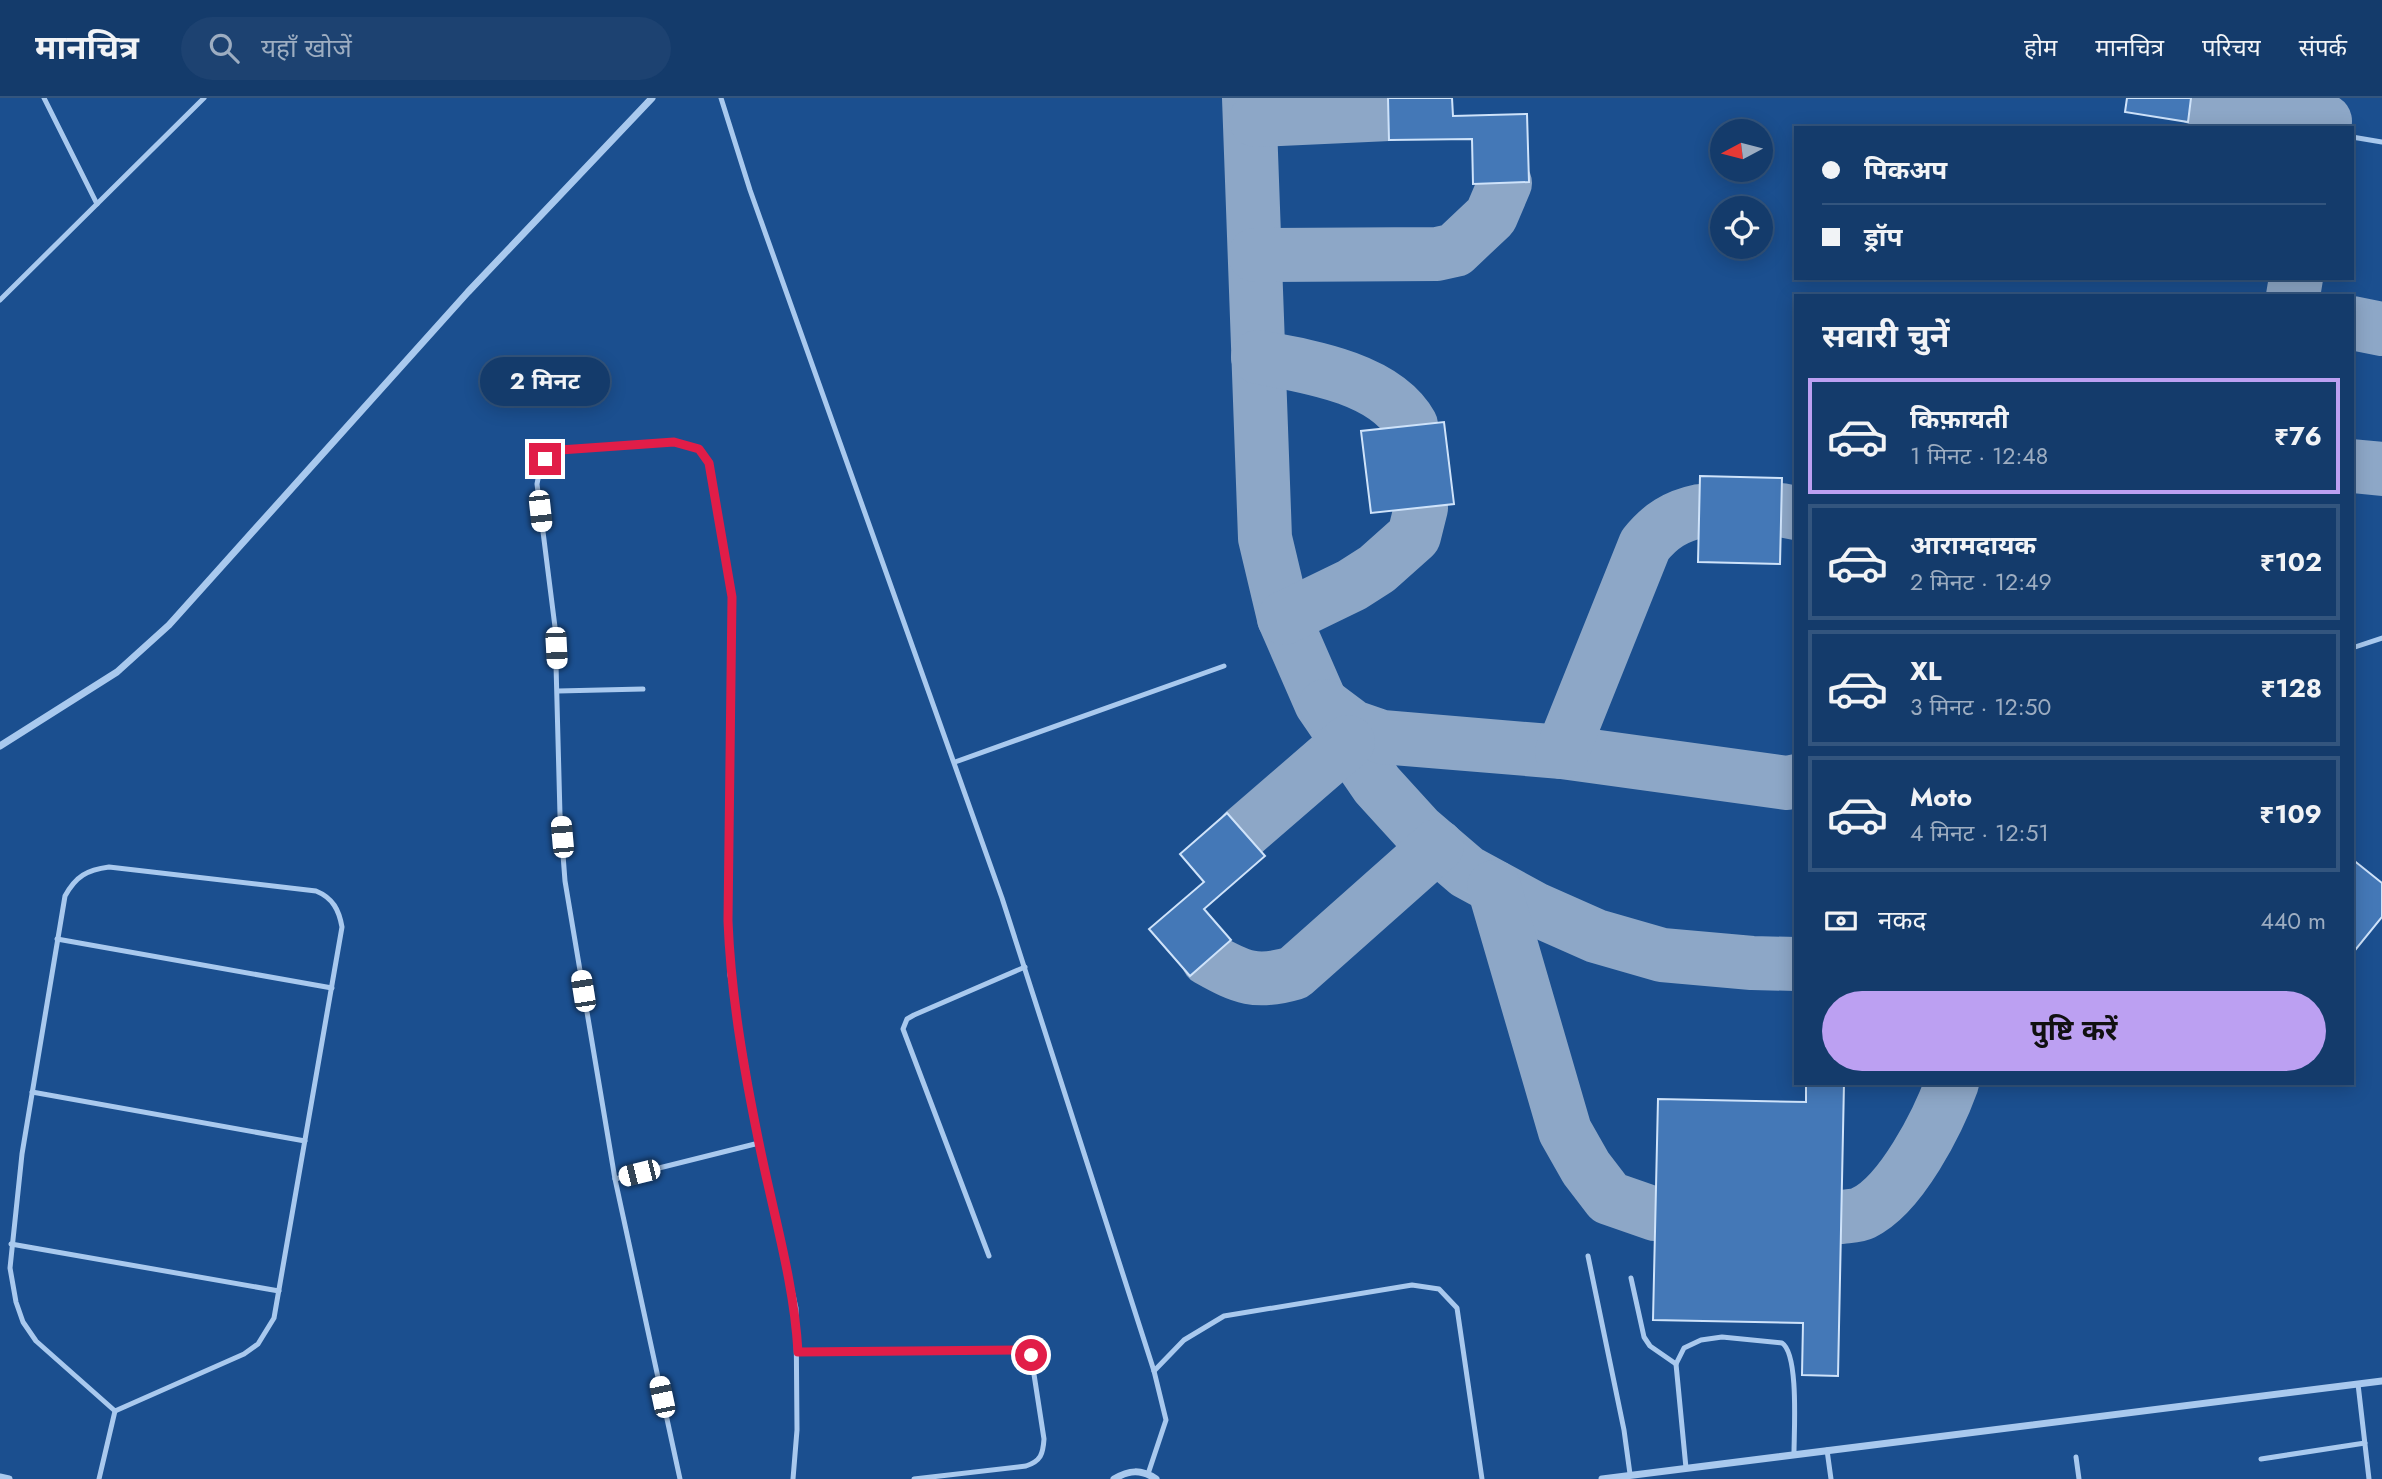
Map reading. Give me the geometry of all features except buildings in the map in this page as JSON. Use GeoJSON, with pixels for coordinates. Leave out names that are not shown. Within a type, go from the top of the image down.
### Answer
{"type":"FeatureCollection","features":[{"type":"Feature","properties":{"kind":"street"},"geometry":{"type":"LineString","coordinates":[[0,746],[117,672],[169,625],[468,292],[652,98]]}},
{"type":"Feature","properties":{"kind":"street"},"geometry":{"type":"LineString","coordinates":[[1602,1479],[2382,1381]]}},
{"type":"Feature","properties":{"kind":"street"},"geometry":{"type":"LineString","coordinates":[[1114,1479],[1124,1473],[1136,1471],[1156,1479]]}},
{"type":"Feature","properties":{"kind":"street"},"geometry":{"type":"LineString","coordinates":[[0,1477],[9,1479]]}},
{"type":"Feature","properties":{"kind":"lane"},"geometry":{"type":"LineString","coordinates":[[44,98],[97,204]]}},
{"type":"Feature","properties":{"kind":"lane"},"geometry":{"type":"LineString","coordinates":[[0,300],[204,98]]}},
{"type":"Feature","properties":{"kind":"lane"},"geometry":{"type":"LineString","coordinates":[[722,98],[750,190],[955,762],[1025,967],[1154,1371],[1166,1420],[1148,1474]]}},
{"type":"Feature","properties":{"kind":"lane"},"geometry":{"type":"LineString","coordinates":[[2354,136],[2382,142]]}},
{"type":"Feature","properties":{"kind":"lane"},"geometry":{"type":"LineString","coordinates":[[680,1479],[615,1179],[565,881],[560,815],[555,627],[537,484],[539,468],[545,459],[560,450],[674,442],[699,449],[709,463],[732,597],[728,921],[730,975],[759,1143],[796,1308],[797,1430],[793,1479]]}},
{"type":"Feature","properties":{"kind":"lane"},"geometry":{"type":"LineString","coordinates":[[2354,647],[2382,638]]}},
{"type":"Feature","properties":{"kind":"lane"},"geometry":{"type":"LineString","coordinates":[[955,762],[1224,666]]}},
{"type":"Feature","properties":{"kind":"lane"},"geometry":{"type":"LineString","coordinates":[[558,691],[643,689]]}},
{"type":"Feature","properties":{"kind":"lane"},"geometry":{"type":"LineString","coordinates":[[109,867],[316,891],[327,895],[340,912],[342,927],[274,1318],[258,1344],[233,1360],[115,1411],[36,1341],[23,1322],[16,1302],[10,1268],[32,1093],[65,896],[72,884],[87,870],[109,867]]}},
{"type":"Feature","properties":{"kind":"lane"},"geometry":{"type":"LineString","coordinates":[[57,939],[332,988]]}},
{"type":"Feature","properties":{"kind":"lane"},"geometry":{"type":"LineString","coordinates":[[989,1256],[903,1029],[907,1019],[914,1014],[1025,967]]}},
{"type":"Feature","properties":{"kind":"lane"},"geometry":{"type":"LineString","coordinates":[[32,1093],[305,1141]]}},
{"type":"Feature","properties":{"kind":"lane"},"geometry":{"type":"LineString","coordinates":[[615,1179],[759,1143]]}},
{"type":"Feature","properties":{"kind":"lane"},"geometry":{"type":"LineString","coordinates":[[11,1244],[279,1291]]}},
{"type":"Feature","properties":{"kind":"lane"},"geometry":{"type":"LineString","coordinates":[[1588,1256],[1624,1430],[1630,1474]]}},
{"type":"Feature","properties":{"kind":"lane"},"geometry":{"type":"LineString","coordinates":[[1631,1278],[1644,1338],[1650,1346],[1676,1364]]}},
{"type":"Feature","properties":{"kind":"lane"},"geometry":{"type":"LineString","coordinates":[[1154,1371],[1184,1340],[1206,1324],[1224,1316],[1412,1285],[1439,1289],[1457,1308],[1482,1479]]}},
{"type":"Feature","properties":{"kind":"lane"},"geometry":{"type":"LineString","coordinates":[[1686,1468],[1676,1364],[1684,1348],[1701,1340],[1722,1337],[1782,1343],[1786,1346],[1791,1361],[1794,1453]]}},
{"type":"Feature","properties":{"kind":"lane"},"geometry":{"type":"LineString","coordinates":[[798,1352],[1021,1350],[1031,1355],[1044,1438],[1043,1452],[1039,1459],[1026,1466],[914,1479]]}},
{"type":"Feature","properties":{"kind":"lane"},"geometry":{"type":"LineString","coordinates":[[2358,1384],[2369,1479]]}},
{"type":"Feature","properties":{"kind":"lane"},"geometry":{"type":"LineString","coordinates":[[99,1479],[115,1411]]}},
{"type":"Feature","properties":{"kind":"lane"},"geometry":{"type":"LineString","coordinates":[[2262,1459],[2365,1443]]}},
{"type":"Feature","properties":{"kind":"lane"},"geometry":{"type":"LineString","coordinates":[[1827,1450],[1832,1479]]}},
{"type":"Feature","properties":{"kind":"lane"},"geometry":{"type":"LineString","coordinates":[[2076,1457],[2080,1479]]}},
{"type":"Feature","properties":{"kind":"taxiway"},"geometry":{"type":"LineString","coordinates":[[1249,98],[1265,538],[1284,618],[1321,703],[1377,785],[1418,830],[1467,872],[1535,909],[1596,936],[1662,955],[1794,964]]}},
{"type":"Feature","properties":{"kind":"taxiway"},"geometry":{"type":"LineString","coordinates":[[2196,98],[2325,121]]}},
{"type":"Feature","properties":{"kind":"taxiway"},"geometry":{"type":"LineString","coordinates":[[1256,120],[1389,114]]}},
{"type":"Feature","properties":{"kind":"taxiway"},"geometry":{"type":"LineString","coordinates":[[1255,255],[1437,254],[1455,250],[1491,216],[1505,183]]}},
{"type":"Feature","properties":{"kind":"taxiway"},"geometry":{"type":"LineString","coordinates":[[2293,294],[2296,280]]}},
{"type":"Feature","properties":{"kind":"taxiway"},"geometry":{"type":"LineString","coordinates":[[2354,323],[2382,329]]}},
{"type":"Feature","properties":{"kind":"taxiway"},"geometry":{"type":"LineString","coordinates":[[1258,357],[1321,370],[1364,385],[1399,409],[1411,425]]}},
{"type":"Feature","properties":{"kind":"taxiway"},"geometry":{"type":"LineString","coordinates":[[2354,466],[2382,469]]}},
{"type":"Feature","properties":{"kind":"taxiway"},"geometry":{"type":"LineString","coordinates":[[1284,618],[1352,585],[1377,569],[1414,536],[1421,508]]}},
{"type":"Feature","properties":{"kind":"taxiway"},"geometry":{"type":"LineString","coordinates":[[1781,510],[1794,513]]}},
{"type":"Feature","properties":{"kind":"taxiway"},"geometry":{"type":"LineString","coordinates":[[1562,752],[1645,545],[1669,523],[1700,511]]}},
{"type":"Feature","properties":{"kind":"taxiway"},"geometry":{"type":"LineString","coordinates":[[1325,706],[1353,727],[1382,737],[1562,752],[1787,783],[1794,781]]}},
{"type":"Feature","properties":{"kind":"taxiway"},"geometry":{"type":"LineString","coordinates":[[1244,832],[1348,742]]}},
{"type":"Feature","properties":{"kind":"taxiway"},"geometry":{"type":"LineString","coordinates":[[1208,959],[1230,971],[1249,977],[1269,978],[1294,973],[1437,846]]}},
{"type":"Feature","properties":{"kind":"taxiway"},"geometry":{"type":"LineString","coordinates":[[1494,887],[1565,1131],[1586,1168],[1609,1198],[1655,1214]]}},
{"type":"Feature","properties":{"kind":"taxiway"},"geometry":{"type":"LineString","coordinates":[[1841,1217],[1863,1213],[1891,1191],[1928,1137],[1951,1085]]}},
{"type":"Feature","properties":{"kind":"route"},"geometry":{"type":"LineString","coordinates":[[545,459],[560,450],[674,442],[699,449],[709,463],[732,597],[728,921],[730,975],[759,1143],[796,1308],[798,1352],[1021,1350],[1031,1355]]}}]}
